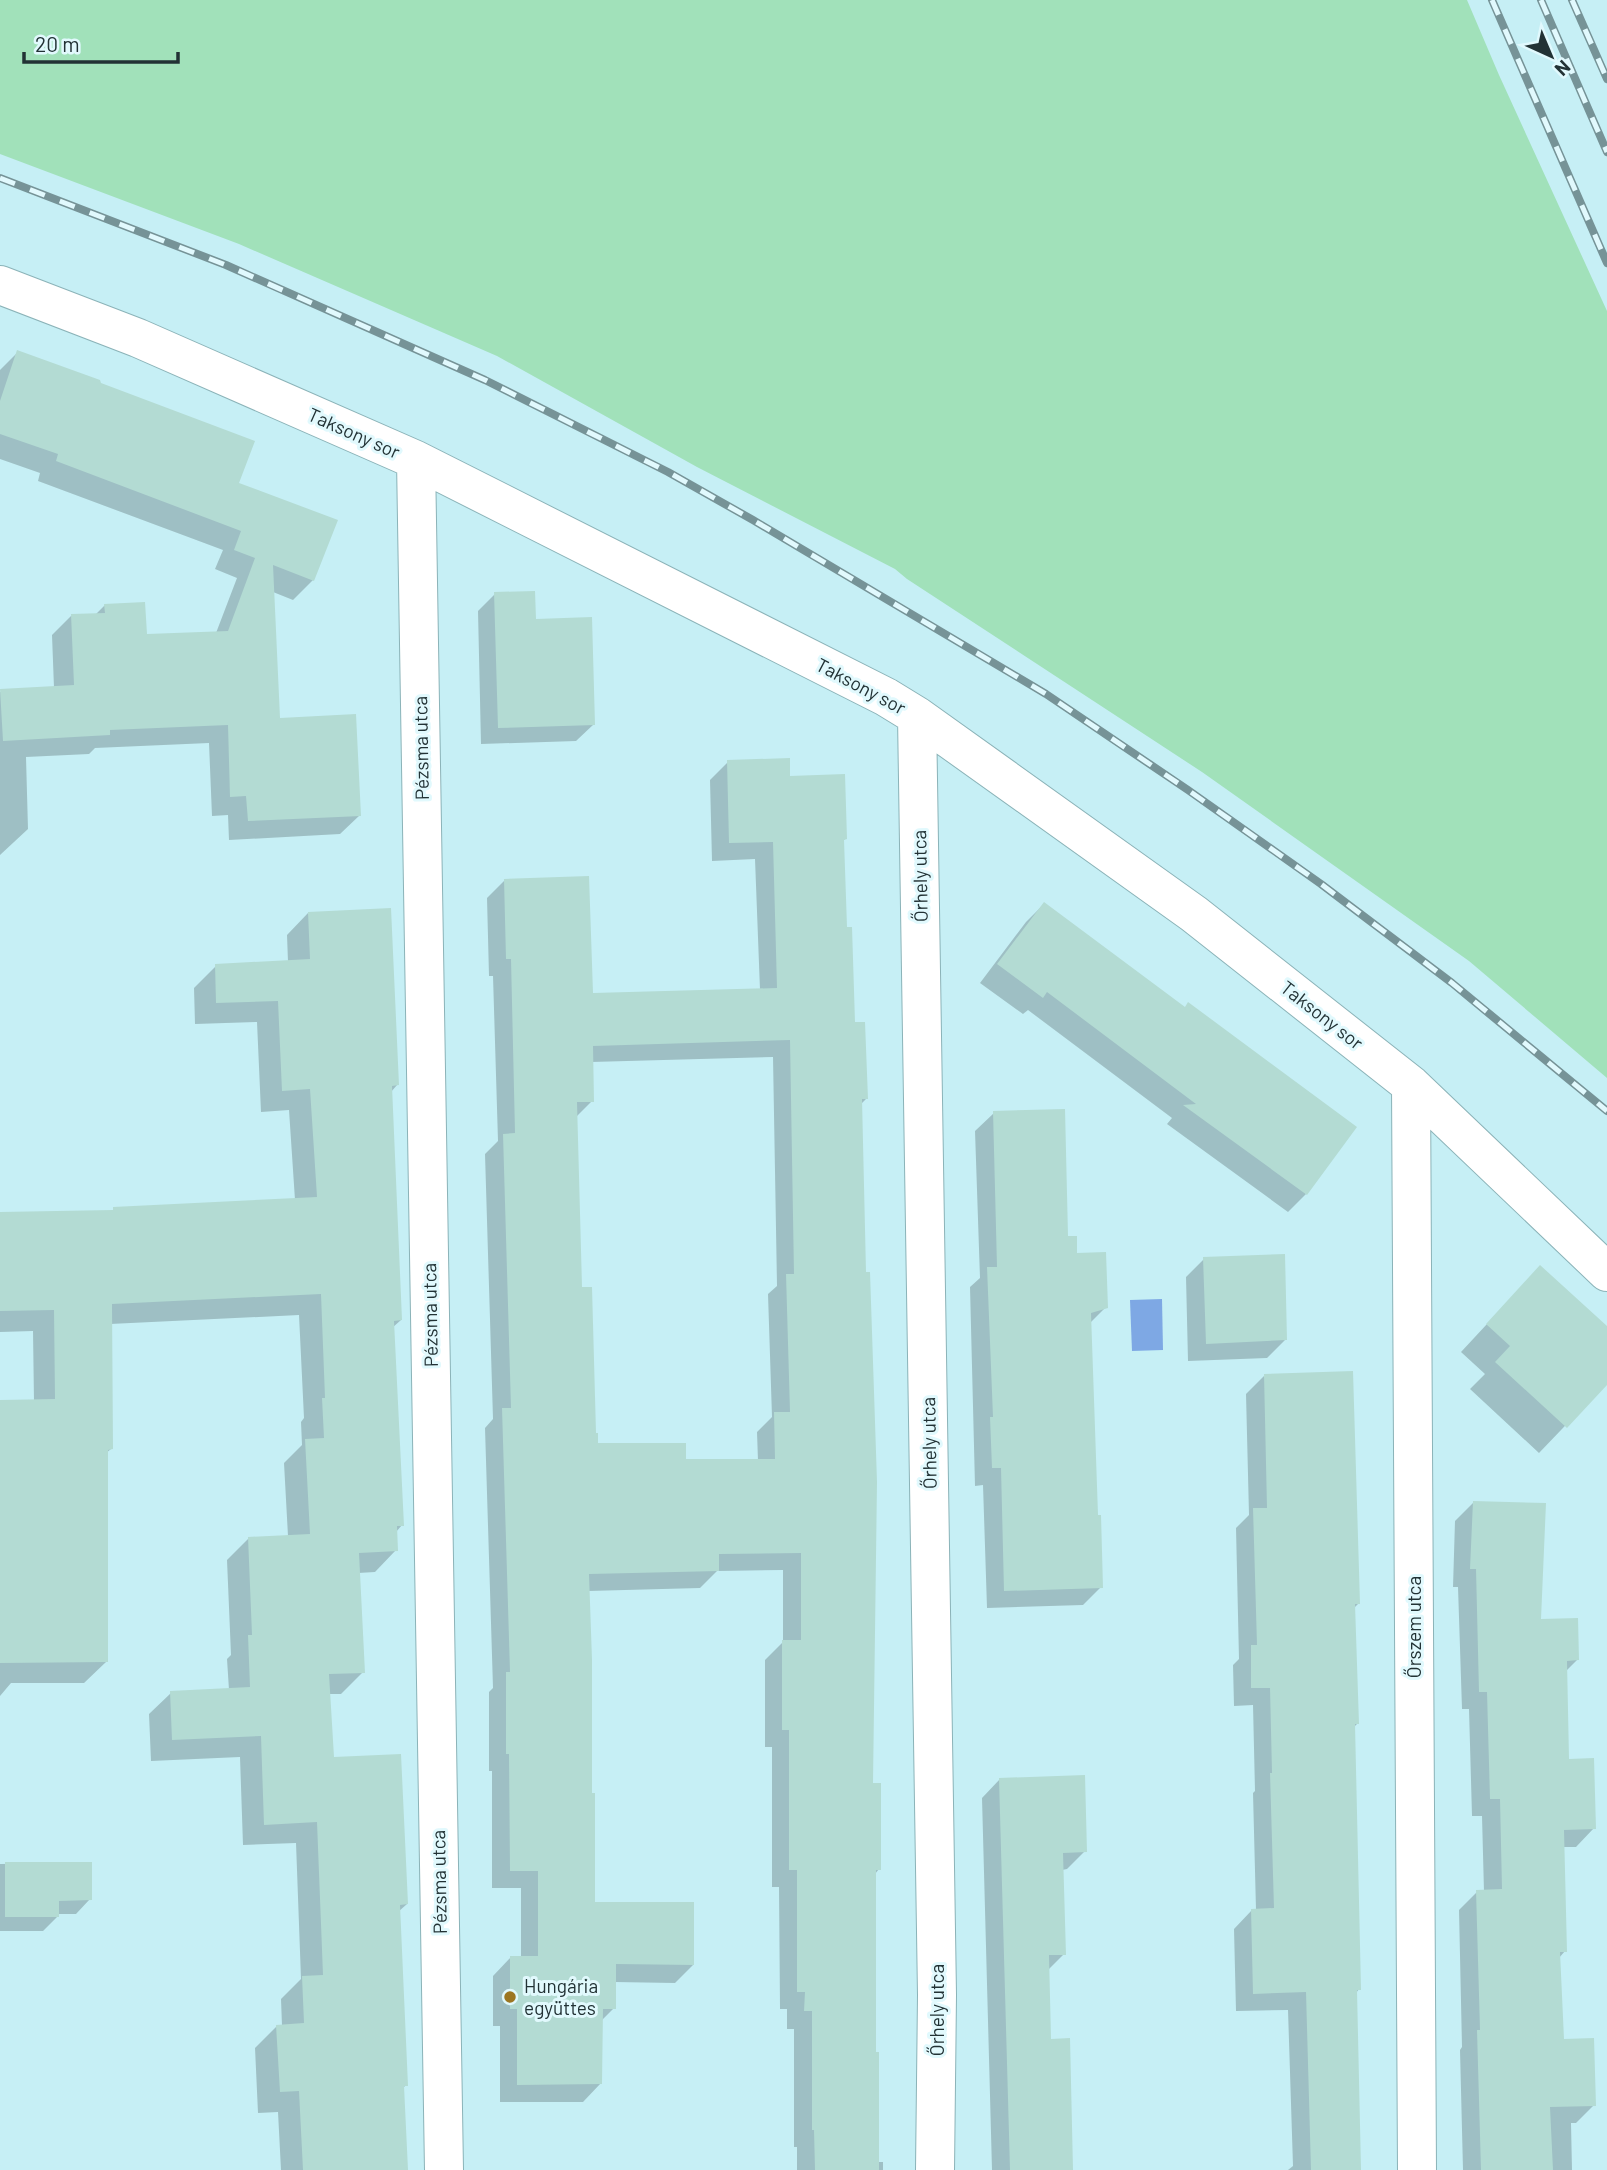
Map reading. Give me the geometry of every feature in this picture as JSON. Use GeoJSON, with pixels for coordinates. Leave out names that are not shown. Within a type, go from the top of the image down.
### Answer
{"type":"FeatureCollection","features":[{"type":"Feature","properties":{"kind":"street","name":"Taksony sor"},"geometry":{"type":"LineString","coordinates":[[0,285],[138,338],[416,460],[886,697],[917,716],[1194,914],[1411,1084],[1607,1272]]}},
{"type":"Feature","properties":{"kind":"street","name":"Pézsma utca"},"geometry":{"type":"LineString","coordinates":[[416,460],[444,2170]]}},
{"type":"Feature","properties":{"kind":"street","name":"Őrhely utca"},"geometry":{"type":"LineString","coordinates":[[917,716],[937,1981],[935,2170]]}},
{"type":"Feature","properties":{"kind":"street","name":"Őrszem utca"},"geometry":{"type":"LineString","coordinates":[[1411,1084],[1417,2170]]}},
{"type":"Feature","properties":{"kind":"green space"},"geometry":{"type":"Polygon","coordinates":[[[0,0],[1467,0],[1607,311],[1607,1078],[1469,961],[1202,772],[895,569],[697,467],[497,356],[239,244],[0,154],[0,0]]]}},
{"type":"Feature","properties":{"kind":"water"},"geometry":{"type":"Polygon","coordinates":[[[1162,1299],[1163,1350],[1132,1351],[1130,1300],[1162,1299]]]}},
{"type":"Feature","properties":{"kind":"building"},"geometry":{"type":"Polygon","coordinates":[[[17,350],[255,441],[239,483],[338,520],[314,581],[273,565],[280,718],[356,714],[361,816],[248,821],[246,796],[230,797],[228,725],[110,730],[110,735],[3,741],[0,689],[74,685],[71,614],[105,613],[104,604],[145,602],[147,634],[228,631],[255,558],[234,550],[241,531],[56,461],[58,454],[0,434],[0,401],[17,350]]]}},
{"type":"Feature","properties":{"kind":"building"},"geometry":{"type":"Polygon","coordinates":[[[535,591],[536,619],[592,617],[595,725],[498,728],[494,592],[535,591]]]}},
{"type":"Feature","properties":{"kind":"building"},"geometry":{"type":"Polygon","coordinates":[[[790,758],[790,776],[845,774],[847,927],[852,927],[855,1022],[865,1022],[868,1099],[862,1099],[866,1272],[870,1272],[877,1482],[873,1783],[881,1783],[881,1870],[876,1870],[879,2170],[815,2170],[812,2130],[812,2011],[804,2011],[805,1992],[797,1992],[797,1870],[789,1870],[789,1730],[782,1730],[782,1640],[801,1640],[801,1553],[719,1554],[719,1571],[589,1574],[595,1902],[694,1902],[694,1965],[616,1964],[616,2009],[603,2009],[602,2084],[517,2085],[517,2009],[510,2009],[510,1956],[538,1956],[538,1871],[510,1871],[506,1672],[510,1672],[502,1408],[511,1408],[503,1134],[515,1133],[511,959],[506,959],[504,879],[589,876],[593,993],[777,988],[773,842],[729,843],[727,760],[790,758]],[[790,1040],[593,1046],[594,1102],[577,1102],[582,1287],[592,1287],[598,1443],[686,1443],[686,1459],[775,1459],[774,1412],[790,1412],[786,1274],[794,1274],[790,1040]]]}},
{"type":"Feature","properties":{"kind":"building"},"geometry":{"type":"Polygon","coordinates":[[[1044,902],[1185,1007],[1188,1002],[1357,1127],[1307,1195],[1183,1105],[1196,1104],[1047,992],[1043,998],[997,964],[1044,902]]]}},
{"type":"Feature","properties":{"kind":"building"},"geometry":{"type":"Polygon","coordinates":[[[391,908],[399,1085],[392,1086],[402,1320],[394,1321],[404,1526],[397,1526],[398,1551],[359,1553],[365,1673],[329,1674],[334,1757],[401,1754],[408,1904],[400,1905],[408,2086],[404,2086],[408,2170],[303,2170],[299,2091],[280,2092],[276,2025],[304,2023],[302,1976],[323,1975],[317,1822],[264,1825],[261,1736],[172,1740],[170,1691],[250,1687],[248,1635],[252,1635],[248,1537],[310,1534],[305,1439],[324,1438],[321,1294],[112,1304],[113,1449],[108,1450],[108,1662],[0,1663],[0,1400],[55,1399],[54,1310],[0,1311],[0,1212],[113,1210],[113,1207],[317,1197],[310,1089],[282,1091],[278,1001],[216,1003],[215,964],[310,959],[308,912],[391,908]]]}},
{"type":"Feature","properties":{"kind":"building"},"geometry":{"type":"Polygon","coordinates":[[[1065,1109],[1068,1236],[1077,1236],[1077,1253],[1106,1252],[1108,1308],[1091,1313],[1103,1588],[1004,1591],[1001,1468],[992,1468],[990,1417],[993,1417],[987,1267],[997,1267],[993,1111],[1065,1109]]]}},
{"type":"Feature","properties":{"kind":"building"},"geometry":{"type":"Polygon","coordinates":[[[1285,1254],[1287,1340],[1206,1344],[1203,1257],[1285,1254]]]}},
{"type":"Feature","properties":{"kind":"building"},"geometry":{"type":"Polygon","coordinates":[[[1540,1265],[1607,1326],[1607,1385],[1567,1428],[1495,1362],[1510,1346],[1486,1324],[1540,1265]]]}},
{"type":"Feature","properties":{"kind":"building"},"geometry":{"type":"Polygon","coordinates":[[[1353,1371],[1360,1604],[1355,1604],[1359,1724],[1355,1724],[1361,1990],[1357,1990],[1361,2170],[1311,2170],[1306,1992],[1253,1994],[1251,1909],[1274,1908],[1270,1688],[1251,1688],[1251,1645],[1257,1645],[1253,1508],[1267,1508],[1264,1374],[1353,1371]]]}},
{"type":"Feature","properties":{"kind":"building"},"geometry":{"type":"Polygon","coordinates":[[[1473,1501],[1546,1503],[1541,1619],[1578,1618],[1579,1660],[1567,1661],[1569,1759],[1594,1758],[1596,1829],[1564,1830],[1567,1952],[1560,1952],[1564,2039],[1594,2038],[1596,2106],[1550,2107],[1553,2170],[1481,2170],[1476,1890],[1502,1889],[1500,1799],[1490,1799],[1487,1692],[1479,1692],[1476,1569],[1470,1569],[1473,1501]]]}},
{"type":"Feature","properties":{"kind":"building"},"geometry":{"type":"Polygon","coordinates":[[[1085,1775],[1087,1852],[1063,1853],[1066,1955],[1049,1955],[1051,2039],[1070,2038],[1073,2170],[1010,2170],[999,1778],[1085,1775]]]}},
{"type":"Feature","properties":{"kind":"building"},"geometry":{"type":"Polygon","coordinates":[[[5,1862],[92,1862],[92,1900],[59,1901],[59,1917],[5,1917],[5,1862]]]}},
{"type":"Feature","properties":{"kind":"railway"},"geometry":{"type":"LineString","coordinates":[[1492,0],[1607,263]]}},
{"type":"Feature","properties":{"kind":"railway"},"geometry":{"type":"LineString","coordinates":[[1541,0],[1607,152]]}},
{"type":"Feature","properties":{"kind":"railway"},"geometry":{"type":"LineString","coordinates":[[1572,0],[1607,79]]}},
{"type":"Feature","properties":{"kind":"railway"},"geometry":{"type":"LineString","coordinates":[[0,178],[226,265],[485,380],[668,472],[753,520],[1046,694],[1188,790],[1321,884],[1452,983],[1607,1111]]}},
{"type":"Feature","properties":{"kind":"place","name":"Hungária együttes"},"geometry":{"type":"Point","coordinates":[510,1997]}}]}
